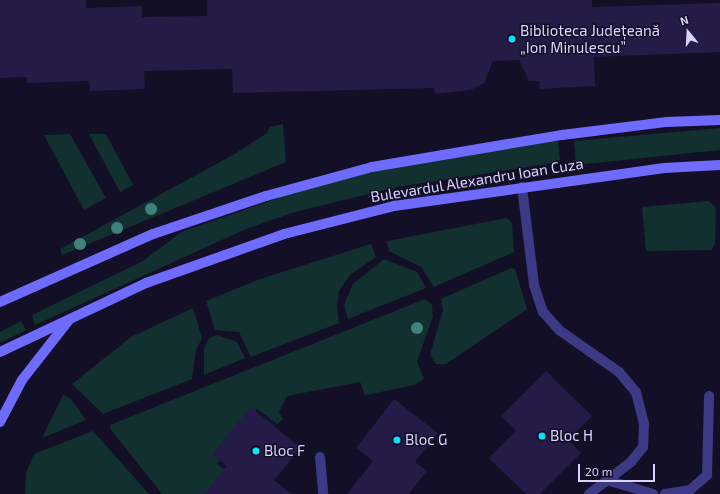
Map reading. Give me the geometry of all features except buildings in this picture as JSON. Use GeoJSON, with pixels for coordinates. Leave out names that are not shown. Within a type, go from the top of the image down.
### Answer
{"type":"FeatureCollection","features":[{"type":"Feature","properties":{"kind":"main road","name":"Bulevardul Alexandru Ioan Cuza"},"geometry":{"type":"LineString","coordinates":[[0,302],[154,234],[266,196],[372,167],[554,136],[667,122],[720,120]]}},
{"type":"Feature","properties":{"kind":"main road","name":"Bulevardul Alexandru Ioan Cuza"},"geometry":{"type":"LineString","coordinates":[[0,352],[146,282],[284,234],[394,206],[664,168],[720,165]]}},
{"type":"Feature","properties":{"kind":"main road"},"geometry":{"type":"LineString","coordinates":[[0,422],[22,380],[73,316]]}},
{"type":"Feature","properties":{"kind":"street"},"geometry":{"type":"LineString","coordinates":[[522,187],[534,286],[543,312],[559,330],[619,372],[636,392],[644,423],[643,447],[631,462],[589,494]]}},
{"type":"Feature","properties":{"kind":"street"},"geometry":{"type":"LineString","coordinates":[[665,494],[690,490],[707,475],[709,396]]}},
{"type":"Feature","properties":{"kind":"street"},"geometry":{"type":"LineString","coordinates":[[320,457],[323,494]]}},
{"type":"Feature","properties":{"kind":"street"},"geometry":{"type":"LineString","coordinates":[[608,480],[653,494]]}},
{"type":"Feature","properties":{"kind":"green space"},"geometry":{"type":"Polygon","coordinates":[[[283,124],[286,162],[62,255],[60,249],[233,155],[267,133],[270,127],[283,124]]]}},
{"type":"Feature","properties":{"kind":"green space"},"geometry":{"type":"Polygon","coordinates":[[[720,128],[720,150],[576,165],[574,141],[720,128]]]}},
{"type":"Feature","properties":{"kind":"green space"},"geometry":{"type":"Polygon","coordinates":[[[70,134],[106,198],[84,210],[44,135],[70,134]]]}},
{"type":"Feature","properties":{"kind":"green space"},"geometry":{"type":"Polygon","coordinates":[[[89,134],[106,134],[133,185],[120,192],[89,134]]]}},
{"type":"Feature","properties":{"kind":"green space"},"geometry":{"type":"Polygon","coordinates":[[[558,141],[560,162],[397,187],[295,212],[246,229],[35,325],[32,315],[143,261],[181,232],[287,195],[353,176],[484,151],[558,141]]]}},
{"type":"Feature","properties":{"kind":"green space"},"geometry":{"type":"Polygon","coordinates":[[[709,201],[716,208],[715,244],[711,250],[646,251],[642,207],[709,201]]]}},
{"type":"Feature","properties":{"kind":"green space"},"geometry":{"type":"Polygon","coordinates":[[[507,218],[512,223],[514,252],[434,287],[421,267],[389,251],[387,241],[507,218]]]}},
{"type":"Feature","properties":{"kind":"green space"},"geometry":{"type":"Polygon","coordinates":[[[371,244],[376,257],[350,275],[339,291],[337,306],[339,323],[251,357],[239,332],[215,330],[206,301],[260,279],[371,244]]]}},
{"type":"Feature","properties":{"kind":"green space"},"geometry":{"type":"Polygon","coordinates":[[[384,259],[417,272],[426,288],[348,319],[344,305],[353,284],[384,259]]]}},
{"type":"Feature","properties":{"kind":"green space"},"geometry":{"type":"Polygon","coordinates":[[[511,268],[515,269],[527,309],[446,364],[436,364],[430,355],[443,310],[441,299],[511,268]]]}},
{"type":"Feature","properties":{"kind":"green space"},"geometry":{"type":"Polygon","coordinates":[[[425,299],[432,305],[433,317],[417,361],[424,379],[414,385],[365,395],[360,382],[287,396],[279,412],[283,419],[277,424],[257,409],[217,464],[234,477],[220,494],[162,494],[111,430],[110,425],[425,299]]]}},
{"type":"Feature","properties":{"kind":"green space"},"geometry":{"type":"Polygon","coordinates":[[[193,308],[202,338],[196,350],[192,379],[103,414],[72,384],[131,337],[193,308]]]}},
{"type":"Feature","properties":{"kind":"green space"},"geometry":{"type":"Polygon","coordinates":[[[21,321],[26,330],[0,343],[0,332],[21,321]]]}},
{"type":"Feature","properties":{"kind":"green space"},"geometry":{"type":"Polygon","coordinates":[[[217,335],[237,342],[245,358],[204,375],[204,349],[209,338],[217,335]]]}},
{"type":"Feature","properties":{"kind":"green space"},"geometry":{"type":"Polygon","coordinates":[[[63,395],[71,399],[86,420],[42,438],[63,395]]]}},
{"type":"Feature","properties":{"kind":"green space"},"geometry":{"type":"Polygon","coordinates":[[[93,431],[149,494],[25,494],[26,472],[34,454],[93,431]]]}},
{"type":"Feature","properties":{"kind":"place","name":"Biblioteca Județeană „Ion Minulescu”"},"geometry":{"type":"Point","coordinates":[512,39]}},
{"type":"Feature","properties":{"kind":"place","name":"Bloc H"},"geometry":{"type":"Point","coordinates":[542,436]}},
{"type":"Feature","properties":{"kind":"place","name":"Bloc G"},"geometry":{"type":"Point","coordinates":[397,440]}},
{"type":"Feature","properties":{"kind":"place","name":"Bloc F"},"geometry":{"type":"Point","coordinates":[256,451]}}]}
